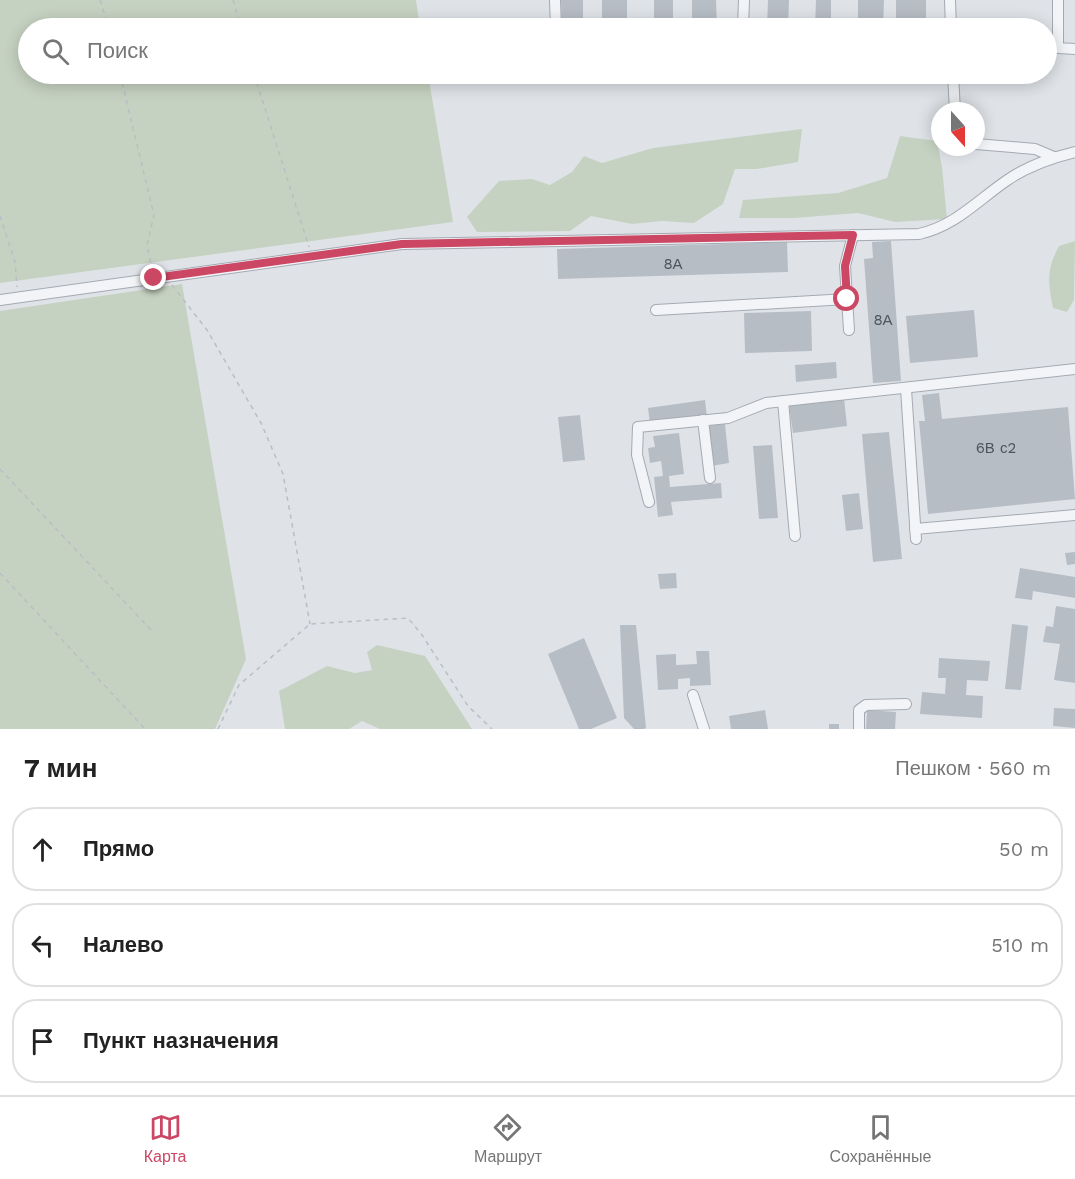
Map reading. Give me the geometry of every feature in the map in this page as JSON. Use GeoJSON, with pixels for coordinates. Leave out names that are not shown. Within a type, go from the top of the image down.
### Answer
{"type":"FeatureCollection","features":[{"type":"Feature","properties":{"kind":"street"},"geometry":{"type":"LineString","coordinates":[[555,0],[556,18]]}},
{"type":"Feature","properties":{"kind":"street"},"geometry":{"type":"LineString","coordinates":[[743,18],[744,0]]}},
{"type":"Feature","properties":{"kind":"street"},"geometry":{"type":"LineString","coordinates":[[950,0],[951,18]]}},
{"type":"Feature","properties":{"kind":"street"},"geometry":{"type":"LineString","coordinates":[[1058,0],[1058,48],[1075,49]]}},
{"type":"Feature","properties":{"kind":"street"},"geometry":{"type":"LineString","coordinates":[[954,84],[955,102]]}},
{"type":"Feature","properties":{"kind":"street"},"geometry":{"type":"LineString","coordinates":[[985,145],[1035,149],[1054,157]]}},
{"type":"Feature","properties":{"kind":"street"},"geometry":{"type":"LineString","coordinates":[[0,300],[312,256],[425,243],[919,234],[936,230],[953,222],[1007,181],[1054,157],[1075,152]]}},
{"type":"Feature","properties":{"kind":"street"},"geometry":{"type":"LineString","coordinates":[[849,330],[845,266],[853,235]]}},
{"type":"Feature","properties":{"kind":"street"},"geometry":{"type":"LineString","coordinates":[[656,310],[847,299]]}},
{"type":"Feature","properties":{"kind":"street"},"geometry":{"type":"LineString","coordinates":[[649,502],[637,455],[638,428],[728,418],[766,403],[1075,369]]}},
{"type":"Feature","properties":{"kind":"street"},"geometry":{"type":"LineString","coordinates":[[906,389],[915,534],[1075,515]]}},
{"type":"Feature","properties":{"kind":"street"},"geometry":{"type":"LineString","coordinates":[[783,401],[795,536]]}},
{"type":"Feature","properties":{"kind":"street"},"geometry":{"type":"LineString","coordinates":[[703,420],[710,478]]}},
{"type":"Feature","properties":{"kind":"street"},"geometry":{"type":"LineString","coordinates":[[693,695],[704,729]]}},
{"type":"Feature","properties":{"kind":"street"},"geometry":{"type":"LineString","coordinates":[[859,729],[859,710],[866,705],[906,704]]}},
{"type":"Feature","properties":{"kind":"path"},"geometry":{"type":"LineString","coordinates":[[100,0],[106,18]]}},
{"type":"Feature","properties":{"kind":"path"},"geometry":{"type":"LineString","coordinates":[[233,0],[238,18]]}},
{"type":"Feature","properties":{"kind":"path"},"geometry":{"type":"LineString","coordinates":[[122,84],[154,214],[147,245],[154,278]]}},
{"type":"Feature","properties":{"kind":"path"},"geometry":{"type":"LineString","coordinates":[[257,84],[312,256]]}},
{"type":"Feature","properties":{"kind":"path"},"geometry":{"type":"LineString","coordinates":[[0,216],[15,262],[18,297]]}},
{"type":"Feature","properties":{"kind":"path"},"geometry":{"type":"LineString","coordinates":[[167,276],[207,330],[261,423],[283,474],[310,624]]}},
{"type":"Feature","properties":{"kind":"path"},"geometry":{"type":"LineString","coordinates":[[0,469],[152,631]]}},
{"type":"Feature","properties":{"kind":"path"},"geometry":{"type":"LineString","coordinates":[[0,573],[145,729]]}},
{"type":"Feature","properties":{"kind":"path"},"geometry":{"type":"LineString","coordinates":[[219,729],[239,685],[310,624],[408,618],[422,635],[468,706],[492,729]]}},
{"type":"Feature","properties":{"kind":"green space"},"geometry":{"type":"Polygon","coordinates":[[[0,0],[416,0],[419,18],[18,18],[18,84],[430,84],[453,222],[0,283],[0,0]]]}},
{"type":"Feature","properties":{"kind":"green space"},"geometry":{"type":"Polygon","coordinates":[[[802,129],[798,162],[757,169],[735,169],[723,204],[694,223],[662,221],[632,224],[591,216],[570,231],[477,232],[467,217],[499,181],[532,179],[550,185],[572,172],[584,156],[602,163],[653,148],[802,129]]]}},
{"type":"Feature","properties":{"kind":"green space"},"geometry":{"type":"Polygon","coordinates":[[[900,136],[931,140],[931,156],[940,156],[947,219],[895,222],[858,213],[794,218],[739,218],[743,200],[838,193],[887,178],[900,136]]]}},
{"type":"Feature","properties":{"kind":"green space"},"geometry":{"type":"Polygon","coordinates":[[[1075,241],[1074,300],[1067,312],[1053,308],[1049,276],[1059,246],[1075,241]]]}},
{"type":"Feature","properties":{"kind":"green space"},"geometry":{"type":"Polygon","coordinates":[[[182,284],[246,659],[215,729],[0,729],[0,311],[182,284]]]}},
{"type":"Feature","properties":{"kind":"green space"},"geometry":{"type":"Polygon","coordinates":[[[377,645],[425,656],[472,729],[380,729],[362,721],[349,729],[285,729],[279,691],[327,666],[355,673],[372,670],[367,652],[377,645]]]}},
{"type":"Feature","properties":{"kind":"building"},"geometry":{"type":"Polygon","coordinates":[[[561,0],[583,0],[583,18],[562,18],[561,0]]]}},
{"type":"Feature","properties":{"kind":"building"},"geometry":{"type":"Polygon","coordinates":[[[602,0],[627,0],[627,18],[602,18],[602,0]]]}},
{"type":"Feature","properties":{"kind":"building"},"geometry":{"type":"Polygon","coordinates":[[[654,0],[673,0],[673,18],[654,18],[654,0]]]}},
{"type":"Feature","properties":{"kind":"building"},"geometry":{"type":"Polygon","coordinates":[[[692,0],[716,0],[717,18],[692,18],[692,0]]]}},
{"type":"Feature","properties":{"kind":"building"},"geometry":{"type":"Polygon","coordinates":[[[768,0],[789,0],[788,18],[767,18],[768,0]]]}},
{"type":"Feature","properties":{"kind":"building"},"geometry":{"type":"Polygon","coordinates":[[[816,0],[831,0],[831,18],[815,18],[816,0]]]}},
{"type":"Feature","properties":{"kind":"building"},"geometry":{"type":"Polygon","coordinates":[[[858,0],[884,0],[883,18],[858,18],[858,0]]]}},
{"type":"Feature","properties":{"kind":"building"},"geometry":{"type":"Polygon","coordinates":[[[896,0],[926,0],[926,18],[896,18],[896,0]]]}},
{"type":"Feature","properties":{"kind":"building"},"geometry":{"type":"Polygon","coordinates":[[[891,241],[901,381],[873,383],[864,259],[873,258],[872,242],[891,241]]]}},
{"type":"Feature","properties":{"kind":"building"},"geometry":{"type":"Polygon","coordinates":[[[787,242],[788,272],[558,279],[557,249],[787,242]]]}},
{"type":"Feature","properties":{"kind":"building"},"geometry":{"type":"Polygon","coordinates":[[[974,310],[978,357],[910,363],[906,316],[974,310]]]}},
{"type":"Feature","properties":{"kind":"building"},"geometry":{"type":"Polygon","coordinates":[[[811,311],[812,351],[745,353],[744,313],[811,311]]]}},
{"type":"Feature","properties":{"kind":"building"},"geometry":{"type":"Polygon","coordinates":[[[836,362],[837,378],[796,382],[795,365],[836,362]]]}},
{"type":"Feature","properties":{"kind":"building"},"geometry":{"type":"Polygon","coordinates":[[[939,393],[942,419],[1068,407],[1075,499],[928,514],[919,421],[925,421],[922,395],[939,393]]]}},
{"type":"Feature","properties":{"kind":"building"},"geometry":{"type":"Polygon","coordinates":[[[844,398],[847,426],[793,433],[789,405],[844,398]]]}},
{"type":"Feature","properties":{"kind":"building"},"geometry":{"type":"Polygon","coordinates":[[[705,400],[707,417],[650,424],[648,408],[705,400]]]}},
{"type":"Feature","properties":{"kind":"building"},"geometry":{"type":"Polygon","coordinates":[[[580,415],[585,460],[563,462],[558,417],[580,415]]]}},
{"type":"Feature","properties":{"kind":"building"},"geometry":{"type":"Polygon","coordinates":[[[725,424],[729,463],[711,466],[706,426],[725,424]]]}},
{"type":"Feature","properties":{"kind":"building"},"geometry":{"type":"Polygon","coordinates":[[[889,432],[902,559],[873,562],[862,434],[889,432]]]}},
{"type":"Feature","properties":{"kind":"building"},"geometry":{"type":"Polygon","coordinates":[[[679,433],[684,474],[669,476],[670,487],[721,483],[722,498],[671,502],[673,515],[658,517],[654,477],[663,476],[661,461],[650,463],[648,448],[655,447],[653,436],[679,433]]]}},
{"type":"Feature","properties":{"kind":"building"},"geometry":{"type":"Polygon","coordinates":[[[772,445],[778,518],[759,519],[753,446],[772,445]]]}},
{"type":"Feature","properties":{"kind":"building"},"geometry":{"type":"Polygon","coordinates":[[[859,493],[863,529],[846,531],[842,495],[859,493]]]}},
{"type":"Feature","properties":{"kind":"building"},"geometry":{"type":"Polygon","coordinates":[[[1075,552],[1075,564],[1067,565],[1065,553],[1075,552]]]}},
{"type":"Feature","properties":{"kind":"building"},"geometry":{"type":"Polygon","coordinates":[[[1020,568],[1075,577],[1075,598],[1033,591],[1032,600],[1015,598],[1020,568]]]}},
{"type":"Feature","properties":{"kind":"building"},"geometry":{"type":"Polygon","coordinates":[[[676,573],[677,588],[660,589],[658,574],[676,573]]]}},
{"type":"Feature","properties":{"kind":"building"},"geometry":{"type":"Polygon","coordinates":[[[1056,606],[1075,609],[1075,683],[1054,680],[1060,644],[1043,642],[1046,626],[1053,627],[1056,606]]]}},
{"type":"Feature","properties":{"kind":"building"},"geometry":{"type":"Polygon","coordinates":[[[1012,624],[1028,626],[1021,690],[1005,689],[1012,624]]]}},
{"type":"Feature","properties":{"kind":"building"},"geometry":{"type":"Polygon","coordinates":[[[620,625],[636,625],[646,728],[644,729],[634,729],[624,718],[620,625]]]}},
{"type":"Feature","properties":{"kind":"building"},"geometry":{"type":"Polygon","coordinates":[[[584,638],[617,718],[591,729],[579,729],[548,654],[584,638]]]}},
{"type":"Feature","properties":{"kind":"building"},"geometry":{"type":"Polygon","coordinates":[[[696,651],[709,651],[711,685],[690,686],[690,678],[678,679],[678,689],[658,690],[656,655],[676,654],[676,665],[697,664],[696,651]]]}},
{"type":"Feature","properties":{"kind":"building"},"geometry":{"type":"Polygon","coordinates":[[[939,658],[990,661],[988,681],[967,680],[966,695],[983,696],[982,718],[920,714],[922,692],[945,694],[946,678],[938,678],[939,658]]]}},
{"type":"Feature","properties":{"kind":"building"},"geometry":{"type":"Polygon","coordinates":[[[1054,708],[1075,709],[1075,728],[1053,726],[1054,708]]]}},
{"type":"Feature","properties":{"kind":"building"},"geometry":{"type":"Polygon","coordinates":[[[765,710],[768,729],[731,729],[729,716],[765,710]]]}},
{"type":"Feature","properties":{"kind":"building"},"geometry":{"type":"Polygon","coordinates":[[[867,710],[896,712],[895,729],[866,729],[867,710]]]}},
{"type":"Feature","properties":{"kind":"building"},"geometry":{"type":"Polygon","coordinates":[[[829,724],[839,724],[839,729],[829,729],[829,724]]]}},
{"type":"Feature","properties":{"kind":"route"},"geometry":{"type":"LineString","coordinates":[[154,278],[402,244],[796,238],[853,235],[845,266],[847,299]]}}]}
